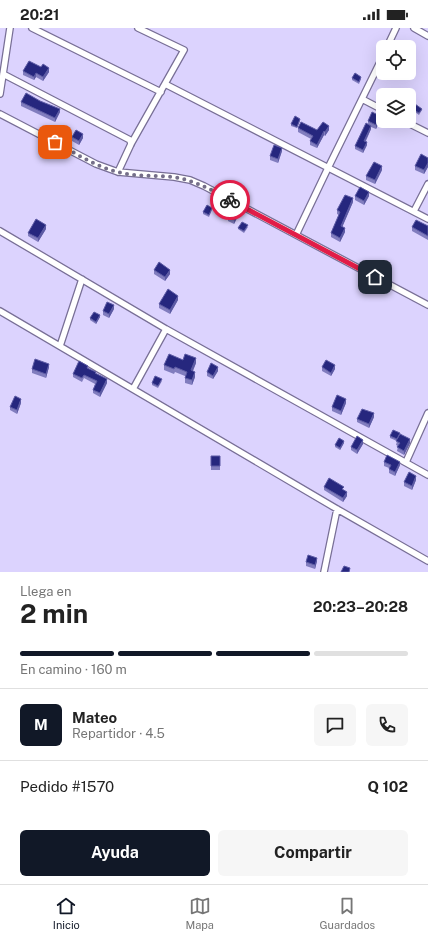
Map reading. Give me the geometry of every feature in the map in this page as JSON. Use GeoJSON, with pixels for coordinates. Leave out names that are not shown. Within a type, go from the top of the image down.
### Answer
{"type":"FeatureCollection","features":[{"type":"Feature","properties":{"kind":"street"},"geometry":{"type":"LineString","coordinates":[[0,94],[10,28]]}},
{"type":"Feature","properties":{"kind":"street"},"geometry":{"type":"LineString","coordinates":[[32,28],[161,92]]}},
{"type":"Feature","properties":{"kind":"street"},"geometry":{"type":"LineString","coordinates":[[118,172],[131,144],[184,50],[138,28]]}},
{"type":"Feature","properties":{"kind":"street"},"geometry":{"type":"LineString","coordinates":[[390,40],[396,28]]}},
{"type":"Feature","properties":{"kind":"street"},"geometry":{"type":"LineString","coordinates":[[414,28],[428,36]]}},
{"type":"Feature","properties":{"kind":"street"},"geometry":{"type":"LineString","coordinates":[[296,235],[376,70]]}},
{"type":"Feature","properties":{"kind":"street"},"geometry":{"type":"LineString","coordinates":[[3,74],[130,140],[131,144]]}},
{"type":"Feature","properties":{"kind":"street"},"geometry":{"type":"LineString","coordinates":[[165,84],[428,219]]}},
{"type":"Feature","properties":{"kind":"street"},"geometry":{"type":"LineString","coordinates":[[362,99],[376,106]]}},
{"type":"Feature","properties":{"kind":"street"},"geometry":{"type":"LineString","coordinates":[[0,114],[96,164],[118,172],[174,177],[190,180],[204,186],[428,305]]}},
{"type":"Feature","properties":{"kind":"street"},"geometry":{"type":"LineString","coordinates":[[416,128],[428,134]]}},
{"type":"Feature","properties":{"kind":"street"},"geometry":{"type":"LineString","coordinates":[[414,212],[428,184]]}},
{"type":"Feature","properties":{"kind":"street"},"geometry":{"type":"LineString","coordinates":[[0,231],[166,329],[428,474]]}},
{"type":"Feature","properties":{"kind":"street"},"geometry":{"type":"LineString","coordinates":[[60,346],[82,279]]}},
{"type":"Feature","properties":{"kind":"street"},"geometry":{"type":"LineString","coordinates":[[0,311],[337,510],[428,561]]}},
{"type":"Feature","properties":{"kind":"street"},"geometry":{"type":"LineString","coordinates":[[133,389],[166,329]]}},
{"type":"Feature","properties":{"kind":"street"},"geometry":{"type":"LineString","coordinates":[[406,462],[428,413]]}},
{"type":"Feature","properties":{"kind":"street"},"geometry":{"type":"LineString","coordinates":[[324,572],[337,510]]}},
{"type":"Feature","properties":{"kind":"building"},"geometry":{"type":"Polygon","coordinates":[[[29,61],[41,67],[43,64],[49,68],[43,77],[36,73],[34,77],[23,71],[29,61]]]}},
{"type":"Feature","properties":{"kind":"building"},"geometry":{"type":"Polygon","coordinates":[[[355,73],[361,77],[359,82],[352,78],[355,73]]]}},
{"type":"Feature","properties":{"kind":"building"},"geometry":{"type":"Polygon","coordinates":[[[26,93],[40,101],[60,109],[55,118],[21,102],[26,93]]]}},
{"type":"Feature","properties":{"kind":"building"},"geometry":{"type":"Polygon","coordinates":[[[416,105],[422,109],[419,113],[416,111],[416,105]]]}},
{"type":"Feature","properties":{"kind":"building"},"geometry":{"type":"Polygon","coordinates":[[[372,112],[376,114],[376,125],[368,121],[372,112]]]}},
{"type":"Feature","properties":{"kind":"building"},"geometry":{"type":"Polygon","coordinates":[[[295,116],[300,119],[297,127],[291,124],[295,116]]]}},
{"type":"Feature","properties":{"kind":"building"},"geometry":{"type":"Polygon","coordinates":[[[301,122],[317,130],[323,122],[329,126],[325,132],[324,131],[317,145],[310,141],[313,136],[298,128],[301,122]]]}},
{"type":"Feature","properties":{"kind":"building"},"geometry":{"type":"Polygon","coordinates":[[[366,123],[371,126],[364,141],[367,142],[363,150],[355,146],[366,123]]]}},
{"type":"Feature","properties":{"kind":"building"},"geometry":{"type":"Polygon","coordinates":[[[76,130],[83,134],[79,141],[72,137],[76,130]]]}},
{"type":"Feature","properties":{"kind":"building"},"geometry":{"type":"Polygon","coordinates":[[[274,145],[282,148],[278,159],[270,156],[274,145]]]}},
{"type":"Feature","properties":{"kind":"building"},"geometry":{"type":"Polygon","coordinates":[[[421,154],[428,158],[428,163],[424,170],[415,166],[421,154]]]}},
{"type":"Feature","properties":{"kind":"building"},"geometry":{"type":"Polygon","coordinates":[[[374,162],[382,166],[375,180],[366,176],[374,162]]]}},
{"type":"Feature","properties":{"kind":"building"},"geometry":{"type":"Polygon","coordinates":[[[360,187],[369,192],[364,201],[355,196],[360,187]]]}},
{"type":"Feature","properties":{"kind":"building"},"geometry":{"type":"Polygon","coordinates":[[[345,195],[353,198],[341,226],[345,228],[340,238],[331,233],[340,212],[337,210],[345,195]]]}},
{"type":"Feature","properties":{"kind":"building"},"geometry":{"type":"Polygon","coordinates":[[[207,205],[212,208],[209,215],[203,212],[207,205]]]}},
{"type":"Feature","properties":{"kind":"building"},"geometry":{"type":"Polygon","coordinates":[[[232,209],[238,212],[234,220],[228,217],[232,209]]]}},
{"type":"Feature","properties":{"kind":"building"},"geometry":{"type":"Polygon","coordinates":[[[36,219],[46,225],[38,238],[28,233],[36,219]]]}},
{"type":"Feature","properties":{"kind":"building"},"geometry":{"type":"Polygon","coordinates":[[[416,220],[428,226],[428,236],[412,227],[416,220]]]}},
{"type":"Feature","properties":{"kind":"building"},"geometry":{"type":"Polygon","coordinates":[[[242,222],[248,225],[244,231],[238,228],[242,222]]]}},
{"type":"Feature","properties":{"kind":"building"},"geometry":{"type":"Polygon","coordinates":[[[159,262],[170,270],[165,277],[154,270],[159,262]]]}},
{"type":"Feature","properties":{"kind":"building"},"geometry":{"type":"Polygon","coordinates":[[[168,289],[178,296],[170,310],[159,304],[168,289]]]}},
{"type":"Feature","properties":{"kind":"building"},"geometry":{"type":"Polygon","coordinates":[[[107,302],[114,305],[109,314],[103,311],[107,302]]]}},
{"type":"Feature","properties":{"kind":"building"},"geometry":{"type":"Polygon","coordinates":[[[94,312],[100,315],[96,322],[90,318],[94,312]]]}},
{"type":"Feature","properties":{"kind":"building"},"geometry":{"type":"Polygon","coordinates":[[[169,354],[183,360],[185,354],[196,358],[191,370],[195,372],[192,380],[185,378],[187,372],[175,367],[174,369],[164,365],[169,354]]]}},
{"type":"Feature","properties":{"kind":"building"},"geometry":{"type":"Polygon","coordinates":[[[35,359],[49,364],[46,374],[32,369],[35,359]]]}},
{"type":"Feature","properties":{"kind":"building"},"geometry":{"type":"Polygon","coordinates":[[[326,360],[335,365],[331,373],[322,367],[326,360]]]}},
{"type":"Feature","properties":{"kind":"building"},"geometry":{"type":"Polygon","coordinates":[[[79,361],[88,366],[87,368],[107,379],[100,393],[93,390],[97,381],[84,375],[82,378],[73,374],[79,361]]]}},
{"type":"Feature","properties":{"kind":"building"},"geometry":{"type":"Polygon","coordinates":[[[211,363],[218,367],[213,376],[207,372],[211,363]]]}},
{"type":"Feature","properties":{"kind":"building"},"geometry":{"type":"Polygon","coordinates":[[[155,376],[162,379],[158,386],[152,383],[155,376]]]}},
{"type":"Feature","properties":{"kind":"building"},"geometry":{"type":"Polygon","coordinates":[[[337,395],[346,399],[341,411],[332,407],[337,395]]]}},
{"type":"Feature","properties":{"kind":"building"},"geometry":{"type":"Polygon","coordinates":[[[15,396],[21,399],[17,410],[10,407],[15,396]]]}},
{"type":"Feature","properties":{"kind":"building"},"geometry":{"type":"Polygon","coordinates":[[[362,409],[374,413],[369,424],[357,419],[362,409]]]}},
{"type":"Feature","properties":{"kind":"building"},"geometry":{"type":"Polygon","coordinates":[[[393,430],[400,433],[397,439],[390,436],[393,430]]]}},
{"type":"Feature","properties":{"kind":"building"},"geometry":{"type":"Polygon","coordinates":[[[400,434],[410,439],[404,451],[397,447],[400,443],[396,441],[400,434]]]}},
{"type":"Feature","properties":{"kind":"building"},"geometry":{"type":"Polygon","coordinates":[[[357,436],[363,440],[357,450],[351,447],[357,436]]]}},
{"type":"Feature","properties":{"kind":"building"},"geometry":{"type":"Polygon","coordinates":[[[339,438],[344,441],[340,448],[335,445],[339,438]]]}},
{"type":"Feature","properties":{"kind":"building"},"geometry":{"type":"Polygon","coordinates":[[[387,455],[400,462],[395,472],[389,469],[391,465],[384,462],[387,455]]]}},
{"type":"Feature","properties":{"kind":"building"},"geometry":{"type":"Polygon","coordinates":[[[211,456],[220,456],[220,466],[211,466],[211,456]]]}},
{"type":"Feature","properties":{"kind":"building"},"geometry":{"type":"Polygon","coordinates":[[[409,472],[416,476],[412,486],[404,482],[409,472]]]}},
{"type":"Feature","properties":{"kind":"building"},"geometry":{"type":"Polygon","coordinates":[[[329,478],[344,487],[342,489],[347,492],[343,498],[324,487],[329,478]]]}},
{"type":"Feature","properties":{"kind":"building"},"geometry":{"type":"Polygon","coordinates":[[[308,555],[317,558],[315,565],[306,562],[308,555]]]}},
{"type":"Feature","properties":{"kind":"building"},"geometry":{"type":"Polygon","coordinates":[[[344,566],[350,568],[349,572],[341,572],[344,566]]]}},
{"type":"Feature","properties":{"kind":"way so far"},"geometry":{"type":"LineString","coordinates":[[55,142],[96,164],[118,172],[174,177],[190,180],[230,200]]}},
{"type":"Feature","properties":{"kind":"route"},"geometry":{"type":"LineString","coordinates":[[230,200],[375,277]]}}]}
